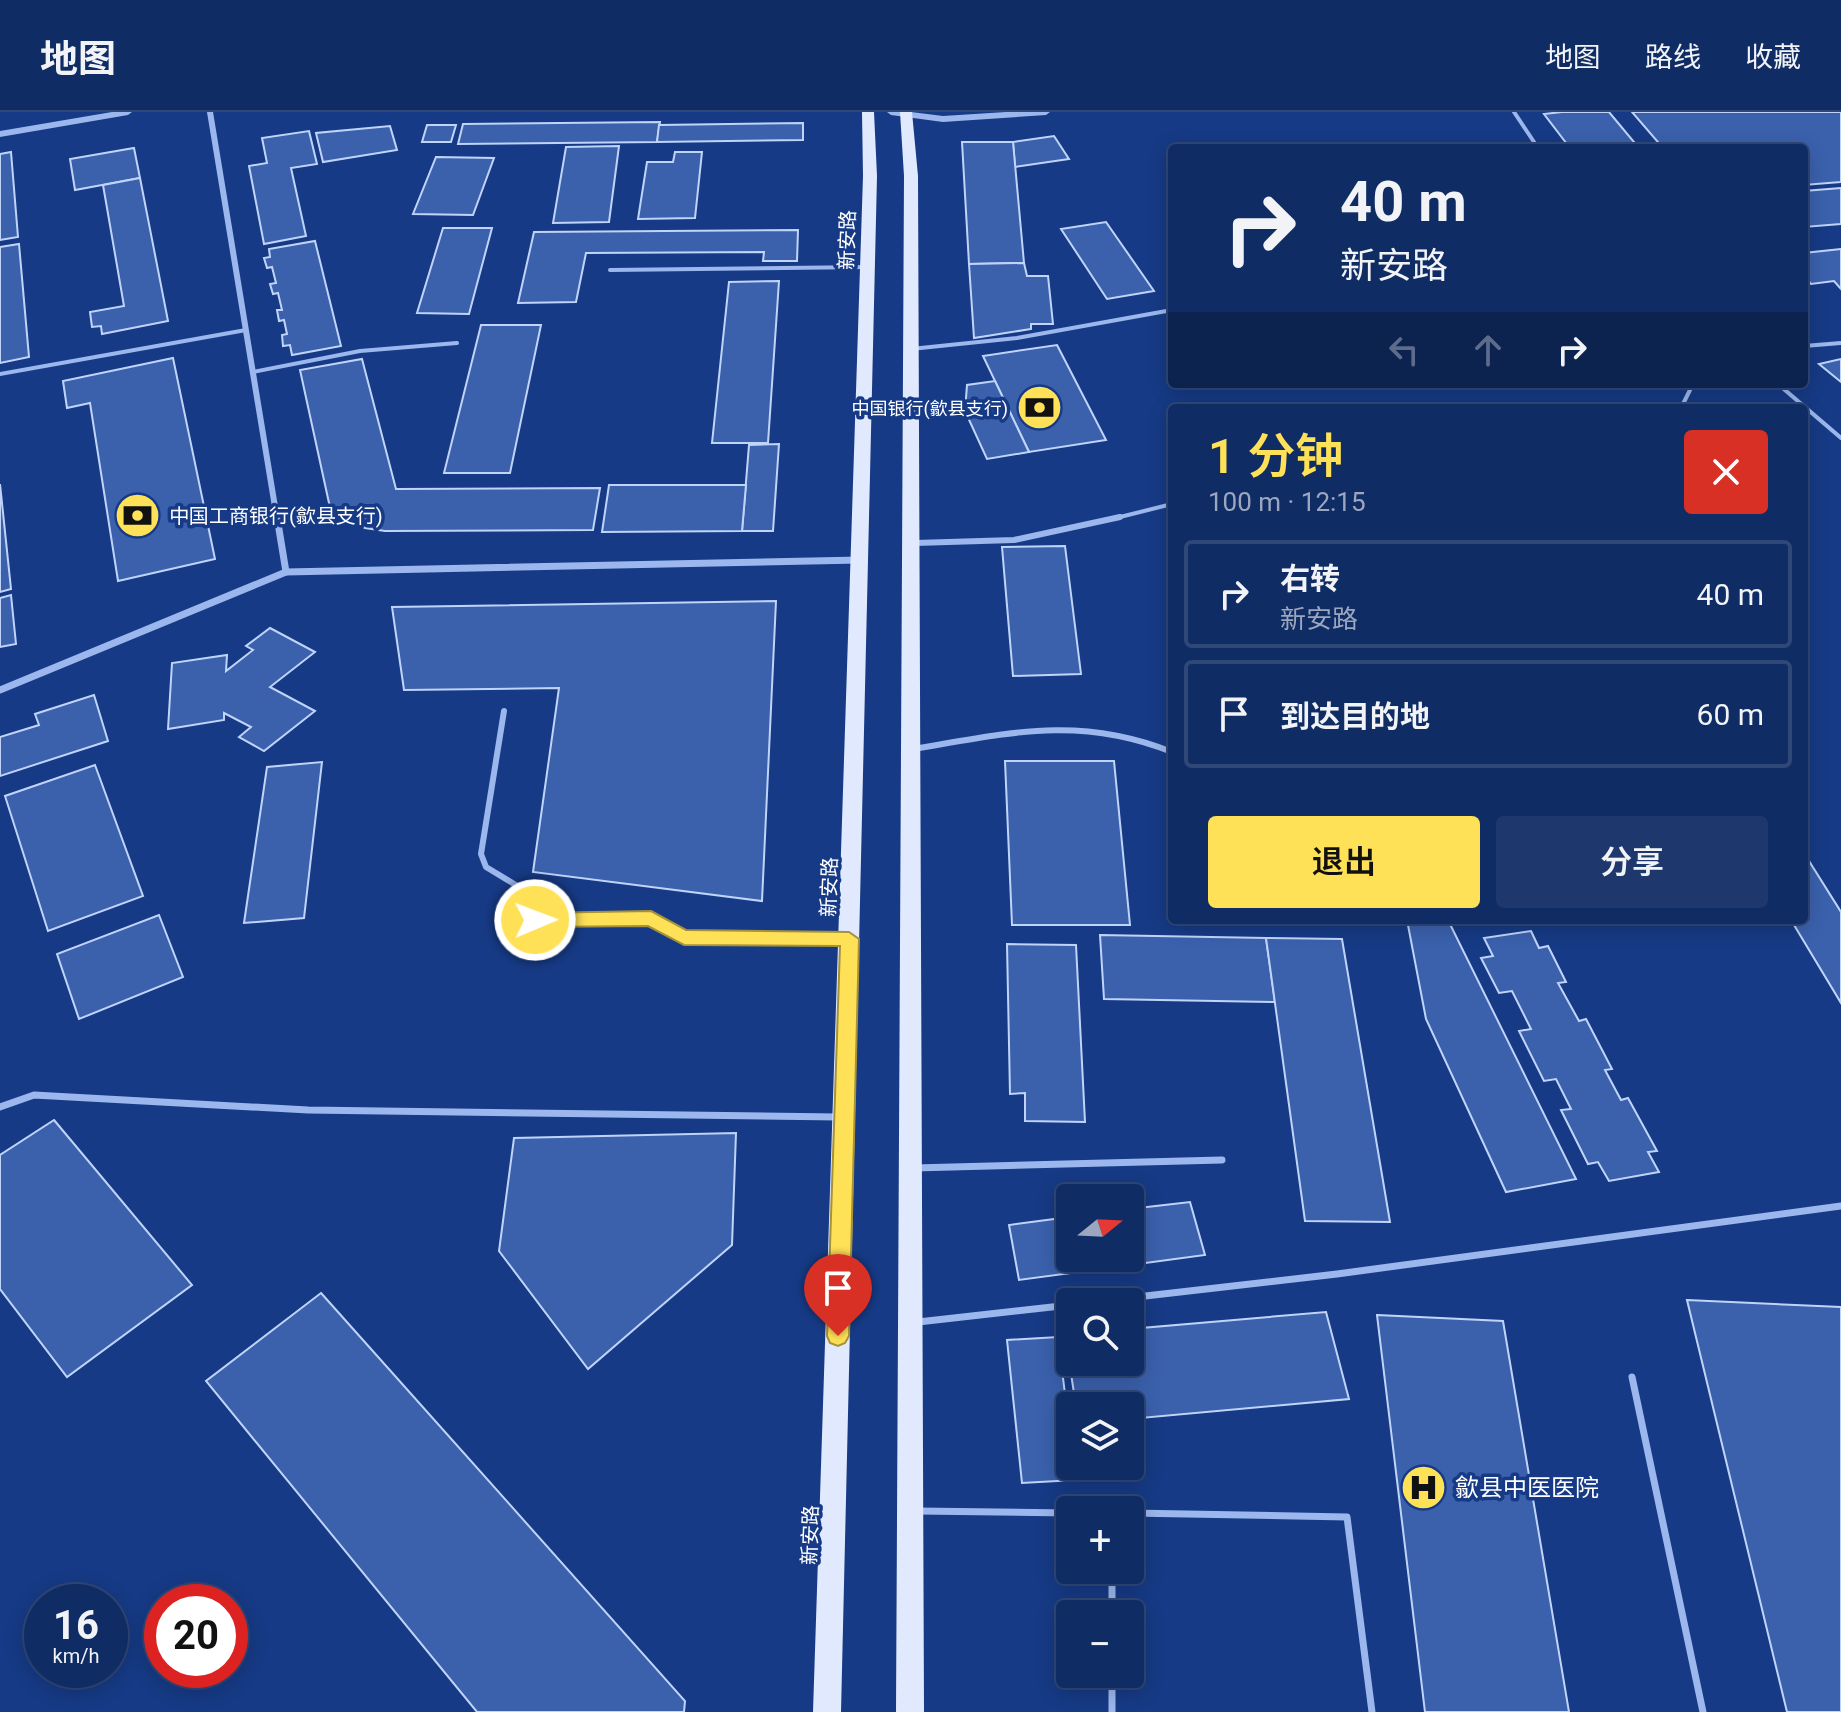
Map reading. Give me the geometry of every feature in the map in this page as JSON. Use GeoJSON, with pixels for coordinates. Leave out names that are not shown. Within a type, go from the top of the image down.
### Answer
{"type":"FeatureCollection","features":[{"type":"Feature","properties":{"kind":"main road","name":"新安路"},"geometry":{"type":"LineString","coordinates":[[827,1712],[868,267],[868,112]]}},
{"type":"Feature","properties":{"kind":"main road"},"geometry":{"type":"LineString","coordinates":[[901,113],[911,176],[910,1712]]}},
{"type":"Feature","properties":{"kind":"street"},"geometry":{"type":"LineString","coordinates":[[0,134],[128,112]]}},
{"type":"Feature","properties":{"kind":"street"},"geometry":{"type":"LineString","coordinates":[[210,112],[286,572]]}},
{"type":"Feature","properties":{"kind":"street"},"geometry":{"type":"LineString","coordinates":[[901,113],[943,119],[1046,112]]}},
{"type":"Feature","properties":{"kind":"street"},"geometry":{"type":"LineString","coordinates":[[0,690],[286,572],[860,560]]}},
{"type":"Feature","properties":{"kind":"lane"},"geometry":{"type":"LineString","coordinates":[[1514,112],[1535,144]]}},
{"type":"Feature","properties":{"kind":"lane"},"geometry":{"type":"LineString","coordinates":[[610,270],[868,267]]}},
{"type":"Feature","properties":{"kind":"lane"},"geometry":{"type":"LineString","coordinates":[[911,349],[1017,338],[1168,311]]}},
{"type":"Feature","properties":{"kind":"lane"},"geometry":{"type":"LineString","coordinates":[[0,374],[246,330]]}},
{"type":"Feature","properties":{"kind":"lane"},"geometry":{"type":"LineString","coordinates":[[253,372],[360,351],[457,343]]}},
{"type":"Feature","properties":{"kind":"lane"},"geometry":{"type":"LineString","coordinates":[[1808,346],[1841,343]]}},
{"type":"Feature","properties":{"kind":"lane"},"geometry":{"type":"LineString","coordinates":[[1783,388],[1801,404]]}},
{"type":"Feature","properties":{"kind":"lane"},"geometry":{"type":"LineString","coordinates":[[1808,410],[1841,438]]}},
{"type":"Feature","properties":{"kind":"lane"},"geometry":{"type":"LineString","coordinates":[[911,543],[1014,540],[1168,505]]}},
{"type":"Feature","properties":{"kind":"lane"},"geometry":{"type":"LineString","coordinates":[[504,711],[481,854],[486,867],[517,882],[529,892],[535,920],[651,919],[684,937],[849,939]]}},
{"type":"Feature","properties":{"kind":"lane"},"geometry":{"type":"LineString","coordinates":[[910,749],[1064,727],[1100,729],[1146,740],[1168,750]]}},
{"type":"Feature","properties":{"kind":"lane"},"geometry":{"type":"LineString","coordinates":[[0,1107],[34,1095],[308,1110],[844,1117]]}},
{"type":"Feature","properties":{"kind":"lane"},"geometry":{"type":"LineString","coordinates":[[911,1168],[1222,1160]]}},
{"type":"Feature","properties":{"kind":"lane"},"geometry":{"type":"LineString","coordinates":[[1144,1296],[1353,1272],[1841,1206]]}},
{"type":"Feature","properties":{"kind":"lane"},"geometry":{"type":"LineString","coordinates":[[910,1323],[1056,1307]]}},
{"type":"Feature","properties":{"kind":"lane"},"geometry":{"type":"LineString","coordinates":[[1632,1377],[1703,1712]]}},
{"type":"Feature","properties":{"kind":"lane"},"geometry":{"type":"LineString","coordinates":[[910,1511],[1056,1513]]}},
{"type":"Feature","properties":{"kind":"lane"},"geometry":{"type":"LineString","coordinates":[[1144,1513],[1347,1517],[1372,1712]]}},
{"type":"Feature","properties":{"kind":"lane"},"geometry":{"type":"LineString","coordinates":[[1112,1688],[1112,1712]]}},
{"type":"Feature","properties":{"kind":"building"},"geometry":{"type":"Polygon","coordinates":[[[1609,112],[1636,144],[1567,144],[1544,114],[1609,112]]]}},
{"type":"Feature","properties":{"kind":"building"},"geometry":{"type":"Polygon","coordinates":[[[1632,112],[1841,112],[1841,182],[1808,185],[1808,144],[1660,144],[1632,112]]]}},
{"type":"Feature","properties":{"kind":"building"},"geometry":{"type":"Polygon","coordinates":[[[660,122],[657,142],[458,144],[463,124],[660,122]]]}},
{"type":"Feature","properties":{"kind":"building"},"geometry":{"type":"Polygon","coordinates":[[[803,123],[803,140],[657,142],[659,125],[803,123]]]}},
{"type":"Feature","properties":{"kind":"building"},"geometry":{"type":"Polygon","coordinates":[[[427,125],[456,125],[451,142],[422,142],[427,125]]]}},
{"type":"Feature","properties":{"kind":"building"},"geometry":{"type":"Polygon","coordinates":[[[390,126],[397,150],[323,162],[316,133],[390,126]]]}},
{"type":"Feature","properties":{"kind":"building"},"geometry":{"type":"Polygon","coordinates":[[[309,131],[317,164],[291,168],[306,236],[264,244],[249,166],[267,163],[262,138],[309,131]]]}},
{"type":"Feature","properties":{"kind":"building"},"geometry":{"type":"Polygon","coordinates":[[[1054,136],[1069,159],[1015,167],[1013,142],[1054,136]]]}},
{"type":"Feature","properties":{"kind":"building"},"geometry":{"type":"Polygon","coordinates":[[[962,142],[1013,142],[1024,263],[969,264],[962,142]]]}},
{"type":"Feature","properties":{"kind":"building"},"geometry":{"type":"Polygon","coordinates":[[[619,146],[609,222],[553,223],[566,147],[619,146]]]}},
{"type":"Feature","properties":{"kind":"building"},"geometry":{"type":"Polygon","coordinates":[[[134,148],[140,178],[75,190],[70,159],[134,148]]]}},
{"type":"Feature","properties":{"kind":"building"},"geometry":{"type":"Polygon","coordinates":[[[11,152],[18,237],[0,240],[0,154],[11,152]]]}},
{"type":"Feature","properties":{"kind":"building"},"geometry":{"type":"Polygon","coordinates":[[[675,152],[702,152],[695,218],[638,219],[647,162],[673,162],[675,152]]]}},
{"type":"Feature","properties":{"kind":"building"},"geometry":{"type":"Polygon","coordinates":[[[436,157],[494,158],[473,215],[413,214],[436,157]]]}},
{"type":"Feature","properties":{"kind":"building"},"geometry":{"type":"Polygon","coordinates":[[[140,178],[168,321],[102,334],[101,326],[92,327],[90,312],[124,306],[103,185],[140,178]]]}},
{"type":"Feature","properties":{"kind":"building"},"geometry":{"type":"Polygon","coordinates":[[[1841,188],[1841,224],[1808,227],[1808,191],[1841,188]]]}},
{"type":"Feature","properties":{"kind":"building"},"geometry":{"type":"Polygon","coordinates":[[[1106,222],[1154,291],[1107,299],[1061,229],[1106,222]]]}},
{"type":"Feature","properties":{"kind":"building"},"geometry":{"type":"Polygon","coordinates":[[[443,228],[492,228],[469,314],[417,313],[443,228]]]}},
{"type":"Feature","properties":{"kind":"building"},"geometry":{"type":"Polygon","coordinates":[[[798,230],[797,261],[763,261],[764,252],[586,253],[576,302],[518,303],[534,232],[798,230]]]}},
{"type":"Feature","properties":{"kind":"building"},"geometry":{"type":"Polygon","coordinates":[[[315,241],[341,346],[292,355],[290,345],[283,346],[282,335],[287,334],[284,320],[279,321],[277,310],[282,310],[278,293],[273,294],[270,284],[276,283],[272,267],[267,268],[264,258],[270,257],[269,249],[315,241]]]}},
{"type":"Feature","properties":{"kind":"building"},"geometry":{"type":"Polygon","coordinates":[[[19,244],[29,357],[0,363],[0,247],[19,244]]]}},
{"type":"Feature","properties":{"kind":"building"},"geometry":{"type":"Polygon","coordinates":[[[1841,249],[1841,289],[1834,281],[1811,284],[1808,281],[1808,253],[1841,249]]]}},
{"type":"Feature","properties":{"kind":"building"},"geometry":{"type":"Polygon","coordinates":[[[1024,263],[1027,276],[1048,276],[1053,324],[1031,324],[1031,329],[974,338],[969,264],[1024,263]]]}},
{"type":"Feature","properties":{"kind":"building"},"geometry":{"type":"Polygon","coordinates":[[[779,281],[768,443],[712,443],[729,282],[779,281]]]}},
{"type":"Feature","properties":{"kind":"building"},"geometry":{"type":"Polygon","coordinates":[[[481,325],[541,325],[510,473],[444,473],[481,325]]]}},
{"type":"Feature","properties":{"kind":"building"},"geometry":{"type":"Polygon","coordinates":[[[1057,345],[1106,440],[1029,452],[983,356],[1057,345]]]}},
{"type":"Feature","properties":{"kind":"building"},"geometry":{"type":"Polygon","coordinates":[[[173,358],[215,559],[118,581],[90,403],[67,408],[63,381],[173,358]]]}},
{"type":"Feature","properties":{"kind":"building"},"geometry":{"type":"Polygon","coordinates":[[[362,359],[396,489],[600,488],[593,530],[385,531],[365,528],[337,513],[329,503],[300,370],[362,359]]]}},
{"type":"Feature","properties":{"kind":"building"},"geometry":{"type":"Polygon","coordinates":[[[1841,359],[1841,382],[1819,364],[1841,359]]]}},
{"type":"Feature","properties":{"kind":"building"},"geometry":{"type":"Polygon","coordinates":[[[995,381],[1029,452],[987,459],[965,411],[967,385],[995,381]]]}},
{"type":"Feature","properties":{"kind":"building"},"geometry":{"type":"Polygon","coordinates":[[[779,444],[773,531],[742,531],[749,445],[779,444]]]}},
{"type":"Feature","properties":{"kind":"building"},"geometry":{"type":"Polygon","coordinates":[[[0,484],[11,589],[0,592],[0,484]]]}},
{"type":"Feature","properties":{"kind":"building"},"geometry":{"type":"Polygon","coordinates":[[[609,485],[746,485],[742,531],[602,532],[609,485]]]}},
{"type":"Feature","properties":{"kind":"building"},"geometry":{"type":"Polygon","coordinates":[[[1065,546],[1081,674],[1013,676],[1002,547],[1065,546]]]}},
{"type":"Feature","properties":{"kind":"building"},"geometry":{"type":"Polygon","coordinates":[[[11,595],[16,644],[0,647],[0,598],[11,595]]]}},
{"type":"Feature","properties":{"kind":"building"},"geometry":{"type":"Polygon","coordinates":[[[776,601],[762,901],[533,872],[559,688],[404,690],[392,607],[776,601]]]}},
{"type":"Feature","properties":{"kind":"building"},"geometry":{"type":"Polygon","coordinates":[[[270,628],[315,652],[270,687],[315,711],[264,751],[239,737],[251,727],[224,713],[224,720],[168,729],[172,663],[227,655],[226,671],[253,650],[246,646],[270,628]]]}},
{"type":"Feature","properties":{"kind":"building"},"geometry":{"type":"Polygon","coordinates":[[[94,695],[108,741],[0,776],[0,737],[39,725],[35,714],[94,695]]]}},
{"type":"Feature","properties":{"kind":"building"},"geometry":{"type":"Polygon","coordinates":[[[1005,761],[1114,761],[1130,925],[1012,925],[1005,761]]]}},
{"type":"Feature","properties":{"kind":"building"},"geometry":{"type":"Polygon","coordinates":[[[322,762],[304,918],[244,923],[267,767],[322,762]]]}},
{"type":"Feature","properties":{"kind":"building"},"geometry":{"type":"Polygon","coordinates":[[[95,765],[143,896],[48,931],[5,796],[95,765]]]}},
{"type":"Feature","properties":{"kind":"building"},"geometry":{"type":"Polygon","coordinates":[[[1808,859],[1841,912],[1841,1003],[1793,924],[1808,924],[1808,859]]]}},
{"type":"Feature","properties":{"kind":"building"},"geometry":{"type":"Polygon","coordinates":[[[159,915],[183,977],[79,1019],[57,954],[159,915]]]}},
{"type":"Feature","properties":{"kind":"building"},"geometry":{"type":"Polygon","coordinates":[[[1408,924],[1450,924],[1576,1179],[1506,1192],[1426,1019],[1408,924]]]}},
{"type":"Feature","properties":{"kind":"building"},"geometry":{"type":"Polygon","coordinates":[[[1531,931],[1539,948],[1548,946],[1566,982],[1558,983],[1579,1021],[1586,1019],[1612,1069],[1605,1070],[1621,1100],[1628,1098],[1657,1151],[1648,1152],[1659,1172],[1609,1181],[1598,1162],[1588,1164],[1561,1110],[1571,1109],[1556,1079],[1544,1081],[1519,1031],[1531,1029],[1512,991],[1499,993],[1481,958],[1493,956],[1484,938],[1531,931]]]}},
{"type":"Feature","properties":{"kind":"building"},"geometry":{"type":"Polygon","coordinates":[[[1100,935],[1266,938],[1275,1002],[1104,999],[1100,935]]]}},
{"type":"Feature","properties":{"kind":"building"},"geometry":{"type":"Polygon","coordinates":[[[1266,938],[1342,939],[1390,1222],[1305,1221],[1266,938]]]}},
{"type":"Feature","properties":{"kind":"building"},"geometry":{"type":"Polygon","coordinates":[[[1007,944],[1076,945],[1085,1122],[1025,1121],[1025,1093],[1010,1094],[1007,944]]]}},
{"type":"Feature","properties":{"kind":"building"},"geometry":{"type":"Polygon","coordinates":[[[54,1120],[192,1285],[67,1377],[0,1289],[0,1155],[54,1120]]]}},
{"type":"Feature","properties":{"kind":"building"},"geometry":{"type":"Polygon","coordinates":[[[736,1133],[732,1245],[588,1369],[499,1251],[514,1138],[736,1133]]]}},
{"type":"Feature","properties":{"kind":"building"},"geometry":{"type":"Polygon","coordinates":[[[1190,1202],[1205,1255],[1144,1263],[1144,1207],[1190,1202]]]}},
{"type":"Feature","properties":{"kind":"building"},"geometry":{"type":"Polygon","coordinates":[[[1056,1219],[1056,1272],[1079,1272],[1019,1280],[1009,1225],[1056,1219]]]}},
{"type":"Feature","properties":{"kind":"building"},"geometry":{"type":"Polygon","coordinates":[[[321,1293],[685,1701],[684,1712],[477,1712],[206,1381],[321,1293]]]}},
{"type":"Feature","properties":{"kind":"building"},"geometry":{"type":"Polygon","coordinates":[[[1687,1300],[1841,1307],[1841,1712],[1787,1712],[1687,1300]]]}},
{"type":"Feature","properties":{"kind":"building"},"geometry":{"type":"Polygon","coordinates":[[[1326,1312],[1349,1399],[1144,1418],[1144,1392],[1074,1392],[1071,1376],[1144,1376],[1144,1328],[1326,1312]]]}},
{"type":"Feature","properties":{"kind":"building"},"geometry":{"type":"Polygon","coordinates":[[[1377,1315],[1503,1321],[1569,1712],[1425,1712],[1377,1315]]]}},
{"type":"Feature","properties":{"kind":"building"},"geometry":{"type":"Polygon","coordinates":[[[1056,1337],[1056,1376],[1063,1376],[1065,1392],[1056,1392],[1056,1480],[1075,1480],[1022,1483],[1007,1340],[1056,1337]]]}},
{"type":"Feature","properties":{"kind":"place","name":"中国银行(歙县支行)"},"geometry":{"type":"Point","coordinates":[1039,408]}},
{"type":"Feature","properties":{"kind":"place","name":"中国工商银行(歙县支行)"},"geometry":{"type":"Point","coordinates":[138,516]}},
{"type":"Feature","properties":{"kind":"place","name":"歙县中医医院"},"geometry":{"type":"Point","coordinates":[1424,1488]}},
{"type":"Feature","properties":{"kind":"route"},"geometry":{"type":"LineString","coordinates":[[535,920],[651,919],[684,937],[849,939],[838,1336]]}}]}
